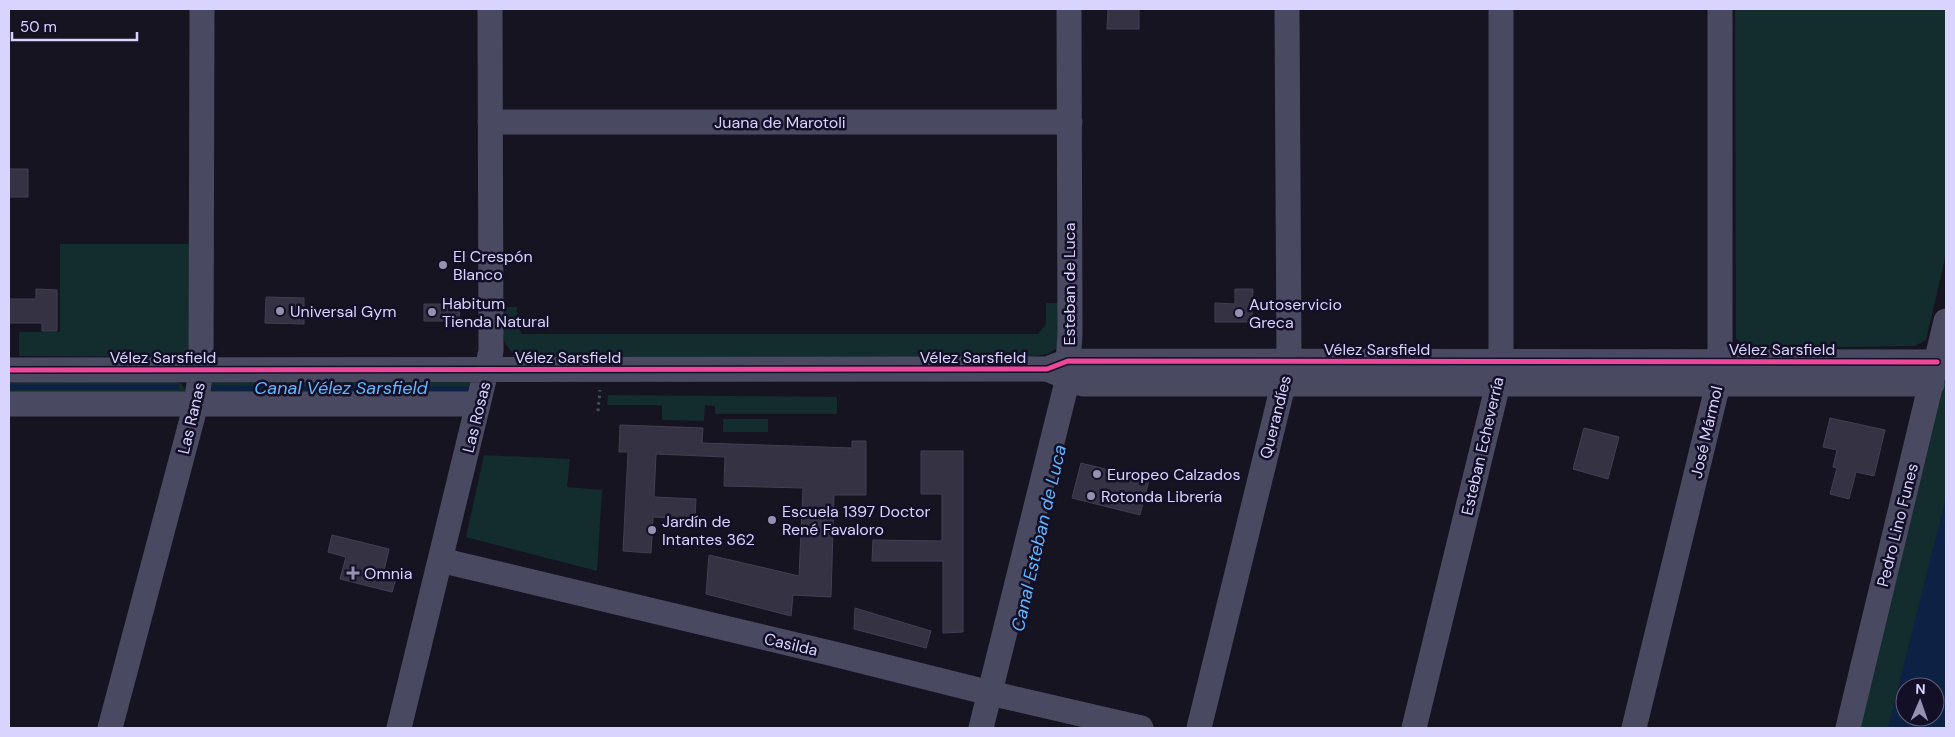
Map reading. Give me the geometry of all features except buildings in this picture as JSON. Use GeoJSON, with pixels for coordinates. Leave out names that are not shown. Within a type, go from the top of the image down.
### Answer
{"type":"FeatureCollection","features":[{"type":"Feature","properties":{"kind":"street","name":"Las Ranas"},"geometry":{"type":"LineString","coordinates":[[110,728],[196,404],[201,370],[202,9]]}},
{"type":"Feature","properties":{"kind":"street","name":"Las Rosas"},"geometry":{"type":"LineString","coordinates":[[399,728],[492,351],[490,9]]}},
{"type":"Feature","properties":{"kind":"street","name":"Esteban de Luca"},"geometry":{"type":"LineString","coordinates":[[981,728],[1070,335],[1069,9]]}},
{"type":"Feature","properties":{"kind":"street","name":"Querandíes"},"geometry":{"type":"LineString","coordinates":[[1199,728],[1286,373],[1287,9]]}},
{"type":"Feature","properties":{"kind":"street","name":"Esteban Echeverría"},"geometry":{"type":"LineString","coordinates":[[1414,728],[1499,373],[1501,9]]}},
{"type":"Feature","properties":{"kind":"street","name":"José Mármol"},"geometry":{"type":"LineString","coordinates":[[1634,728],[1719,373],[1720,9]]}},
{"type":"Feature","properties":{"kind":"street","name":"Juana de Marotoli"},"geometry":{"type":"LineString","coordinates":[[490,122],[1070,122]]}},
{"type":"Feature","properties":{"kind":"street","name":"Pedro Lino Funes"},"geometry":{"type":"LineString","coordinates":[[1848,728],[1946,321]]}},
{"type":"Feature","properties":{"kind":"street","name":"Vélez Sarsfield"},"geometry":{"type":"LineString","coordinates":[[9,370],[1061,369],[1286,373],[1934,373]]}},
{"type":"Feature","properties":{"kind":"street"},"geometry":{"type":"LineString","coordinates":[[9,404],[478,404]]}},
{"type":"Feature","properties":{"kind":"street","name":"Casilda"},"geometry":{"type":"LineString","coordinates":[[440,560],[834,654],[990,694],[1141,728]]}},
{"type":"Feature","properties":{"kind":"green space"},"geometry":{"type":"Polygon","coordinates":[[[1735,9],[1946,9],[1946,254],[1926,340],[1915,346],[1754,348],[1736,339],[1735,9]]]}},
{"type":"Feature","properties":{"kind":"green space"},"geometry":{"type":"Polygon","coordinates":[[[60,244],[195,244],[191,350],[185,354],[173,357],[19,356],[19,332],[60,332],[60,244]]]}},
{"type":"Feature","properties":{"kind":"green space"},"geometry":{"type":"Polygon","coordinates":[[[1046,303],[1058,303],[1059,338],[1056,349],[1047,354],[1030,357],[519,358],[508,347],[503,336],[503,307],[517,307],[517,325],[522,334],[1038,334],[1046,324],[1046,303]]]}},
{"type":"Feature","properties":{"kind":"green space"},"geometry":{"type":"Polygon","coordinates":[[[1946,321],[1946,728],[1848,728],[1946,321]]]}},
{"type":"Feature","properties":{"kind":"green space"},"geometry":{"type":"Polygon","coordinates":[[[213,379],[464,380],[472,383],[474,393],[214,400],[205,383],[213,379]]]}},
{"type":"Feature","properties":{"kind":"green space"},"geometry":{"type":"Polygon","coordinates":[[[172,380],[182,384],[185,390],[184,396],[9,399],[9,383],[172,380]]]}},
{"type":"Feature","properties":{"kind":"green space"},"geometry":{"type":"Polygon","coordinates":[[[608,395],[837,397],[837,414],[715,414],[715,406],[705,405],[704,421],[662,420],[662,405],[607,405],[608,395]]]}},
{"type":"Feature","properties":{"kind":"green space"},"geometry":{"type":"Polygon","coordinates":[[[723,419],[768,419],[768,432],[723,432],[723,419]]]}},
{"type":"Feature","properties":{"kind":"green space"},"geometry":{"type":"Polygon","coordinates":[[[484,455],[570,459],[567,487],[602,490],[597,571],[466,537],[484,455]]]}},
{"type":"Feature","properties":{"kind":"water"},"geometry":{"type":"Polygon","coordinates":[[[1946,497],[1946,728],[1888,728],[1895,700],[1895,727],[1945,727],[1945,677],[1901,677],[1946,497]]]}},
{"type":"Feature","properties":{"kind":"waterway","name":"Canal Vélez Sarsfield"},"geometry":{"type":"LineString","coordinates":[[9,387],[176,387]]}},
{"type":"Feature","properties":{"kind":"waterway","name":"Canal Vélez Sarsfield"},"geometry":{"type":"LineString","coordinates":[[212,388],[471,389]]}},
{"type":"Feature","properties":{"kind":"cycle path"},"geometry":{"type":"LineString","coordinates":[[9,370],[1047,369],[1068,361],[1937,362]]}},
{"type":"Feature","properties":{"kind":"place","name":"El Crespón Blanco"},"geometry":{"type":"Point","coordinates":[443,265]}},
{"type":"Feature","properties":{"kind":"place","name":"Universal Gym"},"geometry":{"type":"Point","coordinates":[280,311]}},
{"type":"Feature","properties":{"kind":"place","name":"Habitum Tienda Natural"},"geometry":{"type":"Point","coordinates":[432,312]}},
{"type":"Feature","properties":{"kind":"place","name":"Autoservicio Greca"},"geometry":{"type":"Point","coordinates":[1239,313]}},
{"type":"Feature","properties":{"kind":"place","name":"Europeo Calzados"},"geometry":{"type":"Point","coordinates":[1097,474]}},
{"type":"Feature","properties":{"kind":"place","name":"Rotonda Librería"},"geometry":{"type":"Point","coordinates":[1091,496]}},
{"type":"Feature","properties":{"kind":"place","name":"Escuela 1397 Doctor René Favaloro"},"geometry":{"type":"Point","coordinates":[772,520]}},
{"type":"Feature","properties":{"kind":"place","name":"Jardín de Intantes 362"},"geometry":{"type":"Point","coordinates":[652,530]}},
{"type":"Feature","properties":{"kind":"place","name":"Omnia"},"geometry":{"type":"Point","coordinates":[353,573]}},
{"type":"Feature","properties":{"kind":"water label","name":"Canal Esteban de Luca"},"geometry":{"type":"Point","coordinates":[1039,538]}}]}
